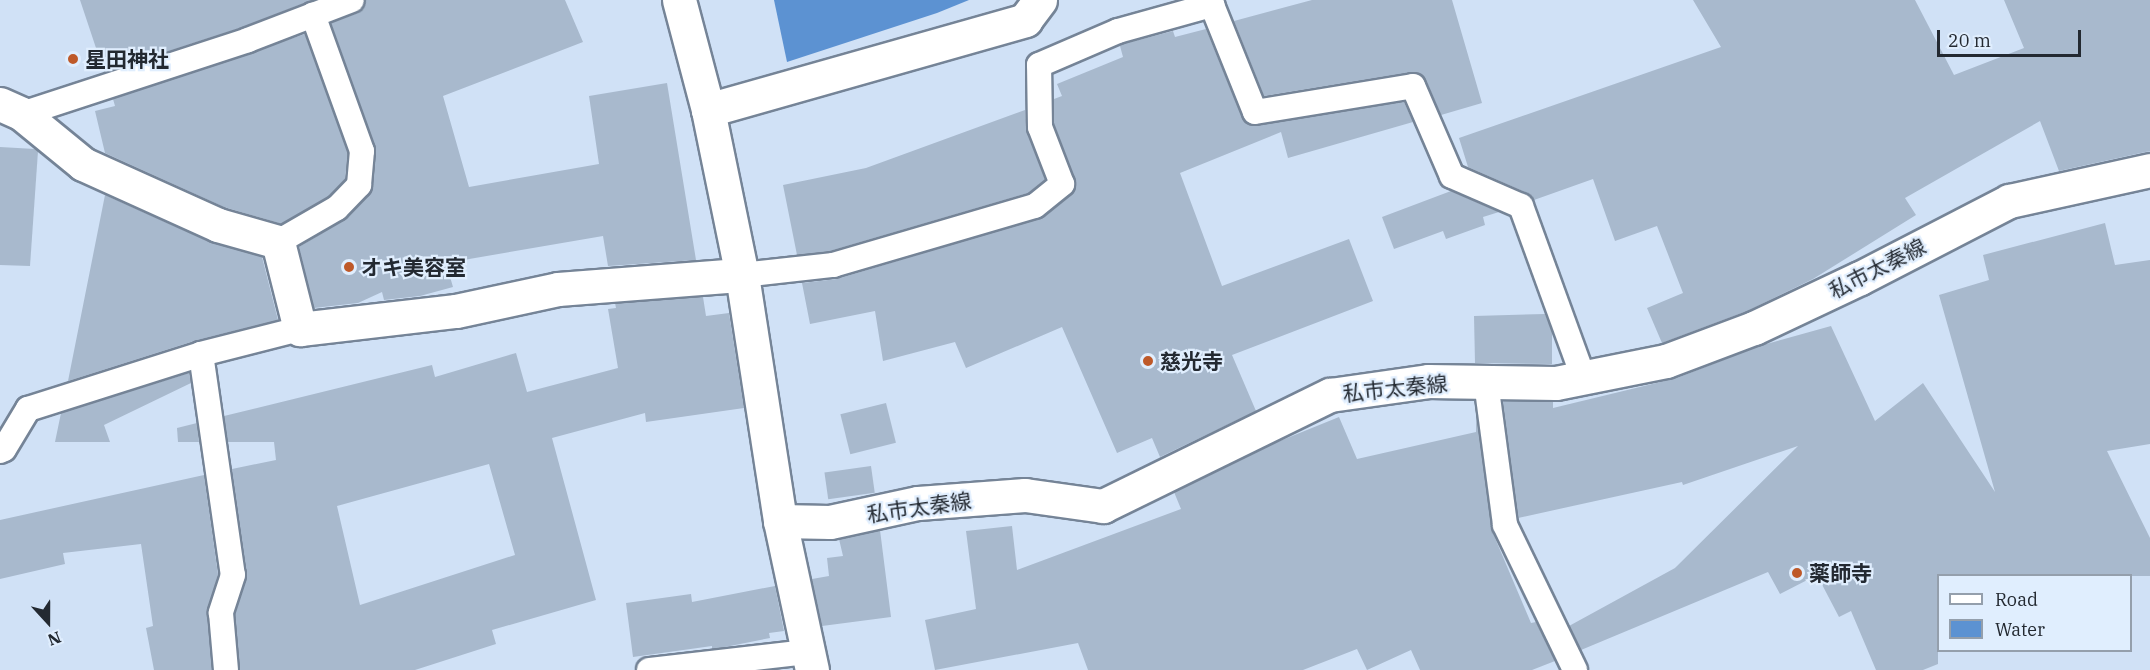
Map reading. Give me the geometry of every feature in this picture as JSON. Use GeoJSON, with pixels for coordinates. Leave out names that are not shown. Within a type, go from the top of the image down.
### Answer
{"type":"FeatureCollection","features":[{"type":"Feature","properties":{"kind":"street"},"geometry":{"type":"LineString","coordinates":[[679,0],[708,110],[742,275],[780,521],[810,661]]}},
{"type":"Feature","properties":{"kind":"street"},"geometry":{"type":"LineString","coordinates":[[708,110],[1024,20],[1040,0]]}},
{"type":"Feature","properties":{"kind":"street"},"geometry":{"type":"LineString","coordinates":[[11,109],[83,164],[218,225],[278,242],[300,329],[456,311],[558,289],[742,275]]}},
{"type":"Feature","properties":{"kind":"street","name":"私市太秦線"},"geometry":{"type":"LineString","coordinates":[[780,521],[830,522],[918,503],[1025,495],[1103,506],[1330,395],[1428,381],[1556,383],[1584,380],[1666,361],[1754,328],[1860,278],[2009,201],[2150,170]]}},
{"type":"Feature","properties":{"kind":"lane"},"geometry":{"type":"LineString","coordinates":[[11,109],[248,40],[352,0]]}},
{"type":"Feature","properties":{"kind":"lane"},"geometry":{"type":"LineString","coordinates":[[742,275],[833,265],[1035,206],[1062,184],[1040,127],[1039,65],[1119,31],[1212,5],[1255,112],[1413,86],[1452,176],[1521,206],[1584,380]]}},
{"type":"Feature","properties":{"kind":"lane"},"geometry":{"type":"LineString","coordinates":[[278,242],[337,208],[359,185],[362,151],[314,15]]}},
{"type":"Feature","properties":{"kind":"lane"},"geometry":{"type":"LineString","coordinates":[[0,452],[28,409],[201,354],[300,329]]}},
{"type":"Feature","properties":{"kind":"lane"},"geometry":{"type":"LineString","coordinates":[[201,354],[233,575],[221,613],[226,670]]}},
{"type":"Feature","properties":{"kind":"lane"},"geometry":{"type":"LineString","coordinates":[[1486,382],[1505,525],[1575,670]]}},
{"type":"Feature","properties":{"kind":"lane"},"geometry":{"type":"LineString","coordinates":[[649,670],[810,661]]}},
{"type":"Feature","properties":{"kind":"water"},"geometry":{"type":"Polygon","coordinates":[[[774,0],[969,0],[937,13],[787,62],[774,0]]]}},
{"type":"Feature","properties":{"kind":"building"},"geometry":{"type":"Polygon","coordinates":[[[80,0],[312,0],[243,27],[104,72],[80,0]]]}},
{"type":"Feature","properties":{"kind":"building"},"geometry":{"type":"Polygon","coordinates":[[[366,0],[565,0],[583,42],[443,96],[469,187],[599,164],[589,96],[667,83],[696,260],[608,266],[603,236],[446,263],[453,287],[420,296],[384,300],[382,292],[358,303],[314,308],[299,247],[347,218],[369,195],[373,186],[375,146],[331,23],[358,13],[366,0]]]}},
{"type":"Feature","properties":{"kind":"building"},"geometry":{"type":"Polygon","coordinates":[[[1312,0],[1452,0],[1482,103],[1441,115],[1426,80],[1417,72],[1264,96],[1234,21],[1312,0]]]}},
{"type":"Feature","properties":{"kind":"building"},"geometry":{"type":"Polygon","coordinates":[[[1693,0],[1915,0],[1954,75],[2024,48],[2004,0],[2150,0],[2150,151],[2059,171],[2040,121],[1905,198],[1916,215],[1813,279],[1747,311],[1662,343],[1647,308],[1683,293],[1657,226],[1615,241],[1593,179],[1534,200],[1527,193],[1468,167],[1459,138],[1721,47],[1693,0]]]}},
{"type":"Feature","properties":{"kind":"building"},"geometry":{"type":"Polygon","coordinates":[[[1206,29],[1242,117],[1250,125],[1404,102],[1413,122],[1288,158],[1281,132],[1180,173],[1222,286],[1349,239],[1373,301],[1232,355],[1256,411],[1160,457],[1152,438],[1117,453],[1062,327],[966,368],[955,342],[883,361],[875,311],[810,324],[802,283],[837,279],[1044,217],[1071,195],[1076,187],[1054,124],[1054,99],[1062,96],[1057,84],[1123,57],[1120,46],[1123,44],[1173,31],[1175,37],[1206,29]]]}},
{"type":"Feature","properties":{"kind":"building"},"geometry":{"type":"Polygon","coordinates":[[[305,34],[348,153],[345,179],[328,197],[282,224],[224,207],[105,153],[95,111],[115,106],[113,99],[305,34]]]}},
{"type":"Feature","properties":{"kind":"building"},"geometry":{"type":"Polygon","coordinates":[[[1025,110],[1027,132],[1045,179],[1028,193],[830,251],[797,255],[783,185],[866,168],[1025,110]]]}},
{"type":"Feature","properties":{"kind":"building"},"geometry":{"type":"Polygon","coordinates":[[[0,147],[38,151],[30,266],[0,265],[0,147]]]}},
{"type":"Feature","properties":{"kind":"building"},"geometry":{"type":"Polygon","coordinates":[[[1451,191],[1499,212],[1483,217],[1485,225],[1446,239],[1443,231],[1394,249],[1382,217],[1451,191]]]}},
{"type":"Feature","properties":{"kind":"building"},"geometry":{"type":"Polygon","coordinates":[[[105,195],[210,242],[262,257],[278,320],[197,340],[68,381],[105,195]]]}},
{"type":"Feature","properties":{"kind":"building"},"geometry":{"type":"Polygon","coordinates":[[[2105,223],[2115,265],[2150,260],[2150,444],[2107,451],[2150,538],[2150,576],[2132,576],[2132,574],[1937,574],[1938,664],[1923,670],[1876,670],[1851,611],[1839,617],[1817,575],[1780,594],[1768,572],[1581,650],[1569,626],[1675,568],[1798,446],[1683,485],[1682,482],[1518,518],[1503,401],[1553,402],[1553,408],[1677,378],[1759,346],[1831,326],[1875,421],[1923,383],[1995,492],[1939,295],[1989,280],[1983,255],[2105,223]]]}},
{"type":"Feature","properties":{"kind":"building"},"geometry":{"type":"Polygon","coordinates":[[[703,297],[706,316],[729,313],[744,408],[646,422],[645,413],[552,438],[596,600],[492,630],[496,644],[415,670],[240,670],[235,615],[247,573],[232,469],[276,460],[274,442],[228,442],[224,416],[432,365],[435,377],[516,353],[527,392],[618,368],[608,309],[616,308],[615,303],[703,297]],[[489,464],[337,506],[360,605],[515,555],[489,464]]]}},
{"type":"Feature","properties":{"kind":"building"},"geometry":{"type":"Polygon","coordinates":[[[1545,314],[1552,331],[1552,364],[1475,363],[1474,316],[1545,314]]]}},
{"type":"Feature","properties":{"kind":"building"},"geometry":{"type":"Polygon","coordinates":[[[189,373],[191,383],[104,425],[110,442],[55,442],[61,413],[189,373]]]}},
{"type":"Feature","properties":{"kind":"building"},"geometry":{"type":"Polygon","coordinates":[[[886,403],[896,443],[850,454],[840,414],[886,403]]]}},
{"type":"Feature","properties":{"kind":"building"},"geometry":{"type":"Polygon","coordinates":[[[1476,414],[1492,531],[1531,623],[1536,622],[1555,661],[1532,670],[1420,670],[1411,650],[1367,670],[1357,649],[1303,670],[1088,670],[1078,643],[935,670],[925,620],[976,609],[966,531],[1012,526],[1017,570],[1181,509],[1174,492],[1270,445],[1339,417],[1357,459],[1476,432],[1476,414]]]}},
{"type":"Feature","properties":{"kind":"building"},"geometry":{"type":"Polygon","coordinates":[[[197,423],[199,442],[178,442],[177,428],[197,423]]]}},
{"type":"Feature","properties":{"kind":"building"},"geometry":{"type":"Polygon","coordinates":[[[871,466],[875,493],[828,499],[824,473],[871,466]]]}},
{"type":"Feature","properties":{"kind":"building"},"geometry":{"type":"Polygon","coordinates":[[[204,475],[218,574],[207,614],[212,670],[154,670],[146,628],[153,626],[141,544],[63,553],[65,564],[0,579],[0,520],[204,475]]]}},
{"type":"Feature","properties":{"kind":"building"},"geometry":{"type":"Polygon","coordinates":[[[880,530],[891,617],[822,626],[812,579],[829,576],[827,558],[843,556],[839,539],[880,530]]]}},
{"type":"Feature","properties":{"kind":"building"},"geometry":{"type":"Polygon","coordinates":[[[775,586],[784,631],[769,633],[770,638],[720,648],[712,649],[712,646],[633,657],[626,603],[691,594],[692,602],[775,586]]]}},
{"type":"Feature","properties":{"kind":"place","name":"星田神社"},"geometry":{"type":"Point","coordinates":[73,59]}},
{"type":"Feature","properties":{"kind":"place","name":"オキ美容室"},"geometry":{"type":"Point","coordinates":[349,267]}},
{"type":"Feature","properties":{"kind":"place","name":"慈光寺"},"geometry":{"type":"Point","coordinates":[1148,361]}},
{"type":"Feature","properties":{"kind":"place","name":"薬師寺"},"geometry":{"type":"Point","coordinates":[1797,573]}}]}
